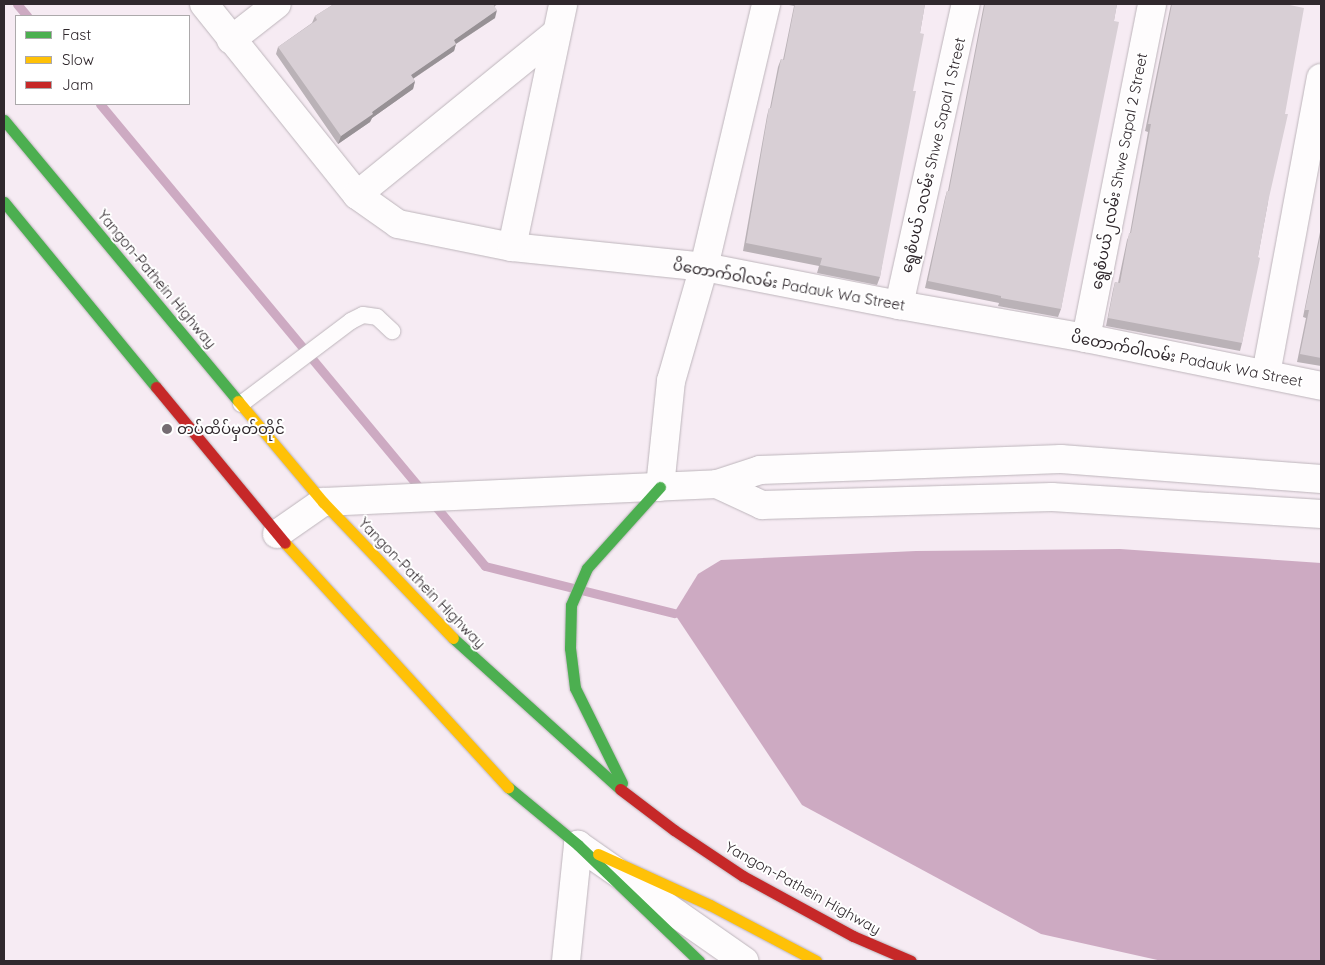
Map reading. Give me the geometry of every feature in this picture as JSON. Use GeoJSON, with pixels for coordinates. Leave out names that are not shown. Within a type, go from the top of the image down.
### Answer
{"type":"FeatureCollection","features":[{"type":"Feature","properties":{"kind":"main road","name":"Yangon-Pathein Highway"},"geometry":{"type":"LineString","coordinates":[[4,120],[323,502],[468,654],[628,796],[743,876],[853,936],[911,961]]}},
{"type":"Feature","properties":{"kind":"main road"},"geometry":{"type":"LineString","coordinates":[[4,202],[277,534],[509,788],[578,845],[698,961]]}},
{"type":"Feature","properties":{"kind":"main road"},"geometry":{"type":"LineString","coordinates":[[628,796],[575,688],[570,648],[572,605],[587,568],[660,487]]}},
{"type":"Feature","properties":{"kind":"main road"},"geometry":{"type":"LineString","coordinates":[[578,845],[710,905],[816,961]]}},
{"type":"Feature","properties":{"kind":"street","name":"ပိတောက်ဝါလမ်း Padauk Wa Street"},"geometry":{"type":"LineString","coordinates":[[204,4],[357,195],[398,224],[512,247],[704,267],[899,305],[1086,338],[1321,386]]}},
{"type":"Feature","properties":{"kind":"street"},"geometry":{"type":"LineString","coordinates":[[231,40],[277,4]]}},
{"type":"Feature","properties":{"kind":"street"},"geometry":{"type":"LineString","coordinates":[[512,247],[563,4]]}},
{"type":"Feature","properties":{"kind":"street"},"geometry":{"type":"LineString","coordinates":[[660,487],[671,381],[704,267],[766,4]]}},
{"type":"Feature","properties":{"kind":"street","name":"ရွေစံပယ် ၁လမ်း Shwe Sapal 1 Street"},"geometry":{"type":"LineString","coordinates":[[899,305],[966,4]]}},
{"type":"Feature","properties":{"kind":"street","name":"ရွေစံပယ်၂လမ်း Shwe Sapal 2 Street"},"geometry":{"type":"LineString","coordinates":[[1086,338],[1152,4]]}},
{"type":"Feature","properties":{"kind":"street"},"geometry":{"type":"LineString","coordinates":[[357,195],[556,33]]}},
{"type":"Feature","properties":{"kind":"street"},"geometry":{"type":"LineString","coordinates":[[1266,374],[1321,78]]}},
{"type":"Feature","properties":{"kind":"street"},"geometry":{"type":"LineString","coordinates":[[277,534],[323,502],[717,484],[760,470],[1061,459],[1321,479]]}},
{"type":"Feature","properties":{"kind":"street"},"geometry":{"type":"LineString","coordinates":[[717,484],[762,505],[1052,497],[1321,514]]}},
{"type":"Feature","properties":{"kind":"street"},"geometry":{"type":"LineString","coordinates":[[566,961],[578,845],[744,961]]}},
{"type":"Feature","properties":{"kind":"lane"},"geometry":{"type":"LineString","coordinates":[[241,404],[351,321],[363,315],[377,317],[392,331]]}},
{"type":"Feature","properties":{"kind":"shaded area"},"geometry":{"type":"Polygon","coordinates":[[[1120,549],[1321,563],[1321,961],[1162,961],[1041,934],[802,805],[674,613],[698,574],[721,560],[916,551],[1120,549]]]}},
{"type":"Feature","properties":{"kind":"building"},"geometry":{"type":"Polygon","coordinates":[[[334,4],[493,4],[497,10],[454,40],[456,44],[411,75],[415,81],[341,136],[278,47],[317,20],[315,16],[334,4]]]}},
{"type":"Feature","properties":{"kind":"building"},"geometry":{"type":"Polygon","coordinates":[[[795,4],[925,4],[920,33],[924,34],[913,91],[916,91],[880,277],[820,265],[822,258],[746,243],[769,108],[771,108],[781,59],[784,60],[795,4]]]}},
{"type":"Feature","properties":{"kind":"building"},"geometry":{"type":"Polygon","coordinates":[[[985,4],[1117,4],[1114,21],[1119,22],[1061,309],[1001,298],[1001,296],[928,281],[947,191],[949,191],[985,4]]]}},
{"type":"Feature","properties":{"kind":"building"},"geometry":{"type":"Polygon","coordinates":[[[1172,4],[1285,4],[1304,8],[1285,114],[1288,114],[1268,202],[1258,257],[1260,258],[1242,343],[1108,318],[1115,282],[1120,283],[1129,233],[1131,233],[1151,124],[1148,124],[1172,4]]]}},
{"type":"Feature","properties":{"kind":"building"},"geometry":{"type":"Polygon","coordinates":[[[1321,233],[1321,358],[1300,354],[1309,310],[1305,310],[1321,233]]]}},
{"type":"Feature","properties":{"kind":"waterway"},"geometry":{"type":"LineString","coordinates":[[17,4],[26,15]]}},
{"type":"Feature","properties":{"kind":"waterway"},"geometry":{"type":"LineString","coordinates":[[101,105],[423,492]]}},
{"type":"Feature","properties":{"kind":"waterway"},"geometry":{"type":"LineString","coordinates":[[432,502],[485,566],[674,613]]}},
{"type":"Feature","properties":{"kind":"traffic: fast"},"geometry":{"type":"LineString","coordinates":[[4,120],[238,401]]}},
{"type":"Feature","properties":{"kind":"traffic: fast"},"geometry":{"type":"LineString","coordinates":[[4,202],[156,387]]}},
{"type":"Feature","properties":{"kind":"traffic: fast"},"geometry":{"type":"LineString","coordinates":[[622,783],[575,688],[570,648],[571,605],[587,568],[660,487]]}},
{"type":"Feature","properties":{"kind":"traffic: fast"},"geometry":{"type":"LineString","coordinates":[[453,638],[620,789]]}},
{"type":"Feature","properties":{"kind":"traffic: fast"},"geometry":{"type":"LineString","coordinates":[[508,787],[578,845],[699,961]]}},
{"type":"Feature","properties":{"kind":"traffic: slow"},"geometry":{"type":"LineString","coordinates":[[238,401],[323,502],[453,638]]}},
{"type":"Feature","properties":{"kind":"traffic: slow"},"geometry":{"type":"LineString","coordinates":[[285,543],[508,787]]}},
{"type":"Feature","properties":{"kind":"traffic: slow"},"geometry":{"type":"LineString","coordinates":[[598,854],[710,905],[816,961]]}},
{"type":"Feature","properties":{"kind":"traffic: jam"},"geometry":{"type":"LineString","coordinates":[[156,387],[285,543]]}},
{"type":"Feature","properties":{"kind":"traffic: jam"},"geometry":{"type":"LineString","coordinates":[[620,789],[674,830],[743,876],[853,936],[911,961]]}},
{"type":"Feature","properties":{"kind":"place","name":"တပ်ထိပ်မှတ်တိုင်"},"geometry":{"type":"Point","coordinates":[167,429]}}]}
